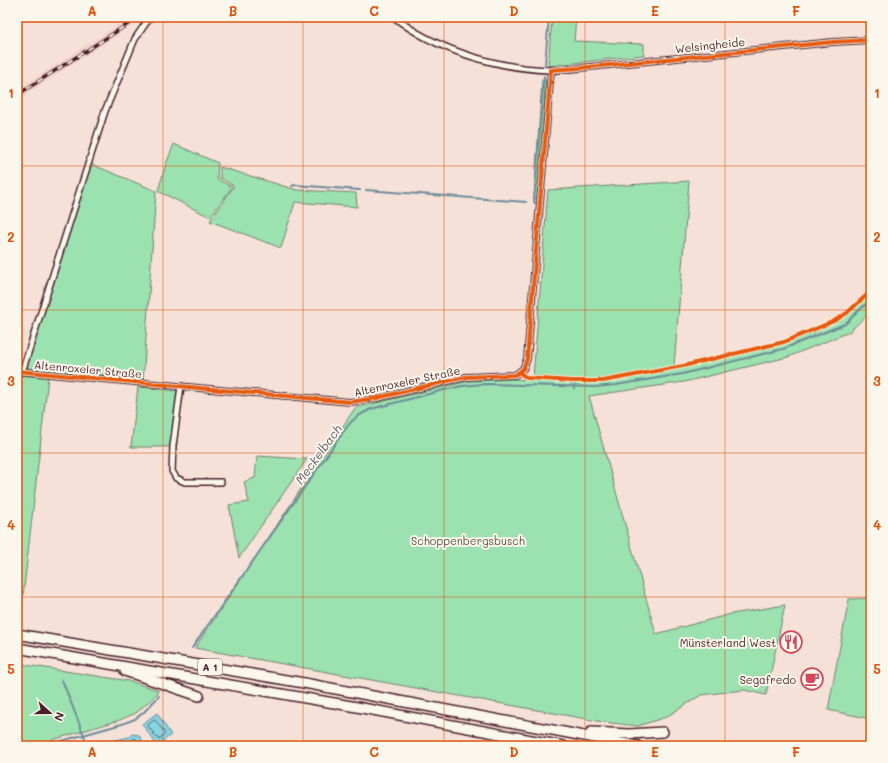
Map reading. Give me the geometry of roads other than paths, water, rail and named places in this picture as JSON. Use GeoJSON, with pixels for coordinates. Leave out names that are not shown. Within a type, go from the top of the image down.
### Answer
{"type":"FeatureCollection","features":[{"type":"Feature","properties":{"kind":"highway","name":"A 1"},"geometry":{"type":"LineString","coordinates":[[17,634],[304,683],[637,746]]}},
{"type":"Feature","properties":{"kind":"highway","name":"A 1"},"geometry":{"type":"LineString","coordinates":[[17,648],[357,707],[563,746]]}},
{"type":"Feature","properties":{"kind":"highway"},"geometry":{"type":"LineString","coordinates":[[99,662],[198,696]]}},
{"type":"Feature","properties":{"kind":"highway"},"geometry":{"type":"LineString","coordinates":[[556,730],[617,734],[664,732]]}},
{"type":"Feature","properties":{"kind":"street","name":"Altenroxeler Straße"},"geometry":{"type":"LineString","coordinates":[[150,17],[135,39],[105,111],[19,371],[350,402],[377,398],[452,380],[482,376],[510,376],[520,373],[527,359],[551,70]]}},
{"type":"Feature","properties":{"kind":"street","name":"Welsingheide"},"geometry":{"type":"LineString","coordinates":[[394,17],[424,36],[458,52],[500,64],[551,70],[833,42],[871,40]]}},
{"type":"Feature","properties":{"kind":"street"},"geometry":{"type":"LineString","coordinates":[[181,386],[173,446],[172,471],[176,478],[185,482],[221,482]]}},
{"type":"Feature","properties":{"kind":"water"},"geometry":{"type":"Polygon","coordinates":[[[157,713],[171,735],[157,745],[142,724],[157,713]]]}},
{"type":"Feature","properties":{"kind":"water"},"geometry":{"type":"Polygon","coordinates":[[[132,734],[139,735],[145,746],[87,746],[129,737],[132,734]]]}},
{"type":"Feature","properties":{"kind":"waterway"},"geometry":{"type":"LineString","coordinates":[[545,65],[549,17]]}},
{"type":"Feature","properties":{"kind":"waterway"},"geometry":{"type":"LineString","coordinates":[[535,203],[544,76]]}},
{"type":"Feature","properties":{"kind":"waterway"},"geometry":{"type":"LineString","coordinates":[[292,186],[360,190]]}},
{"type":"Feature","properties":{"kind":"waterway"},"geometry":{"type":"LineString","coordinates":[[366,190],[526,202]]}},
{"type":"Feature","properties":{"kind":"waterway","name":"Meckelbach"},"geometry":{"type":"LineString","coordinates":[[192,648],[344,431],[358,416],[371,409],[462,386],[483,384],[595,387],[682,374],[783,349],[845,324],[871,299]]}},
{"type":"Feature","properties":{"kind":"waterway"},"geometry":{"type":"LineString","coordinates":[[62,680],[85,738]]}},
{"type":"Feature","properties":{"kind":"waterway","name":"Meckelbach"},"geometry":{"type":"LineString","coordinates":[[44,746],[135,719],[159,696]]}},
{"type":"Feature","properties":{"kind":"railway"},"geometry":{"type":"LineString","coordinates":[[17,95],[139,17]]}},
{"type":"Feature","properties":{"kind":"place","name":"Münsterland West"},"geometry":{"type":"Point","coordinates":[791,642]}},
{"type":"Feature","properties":{"kind":"place","name":"Segafredo"},"geometry":{"type":"Point","coordinates":[812,679]}},
{"type":"Feature","properties":{"kind":"park label","name":"Schoppenbergsbusch"},"geometry":{"type":"Point","coordinates":[468,540]}}]}
